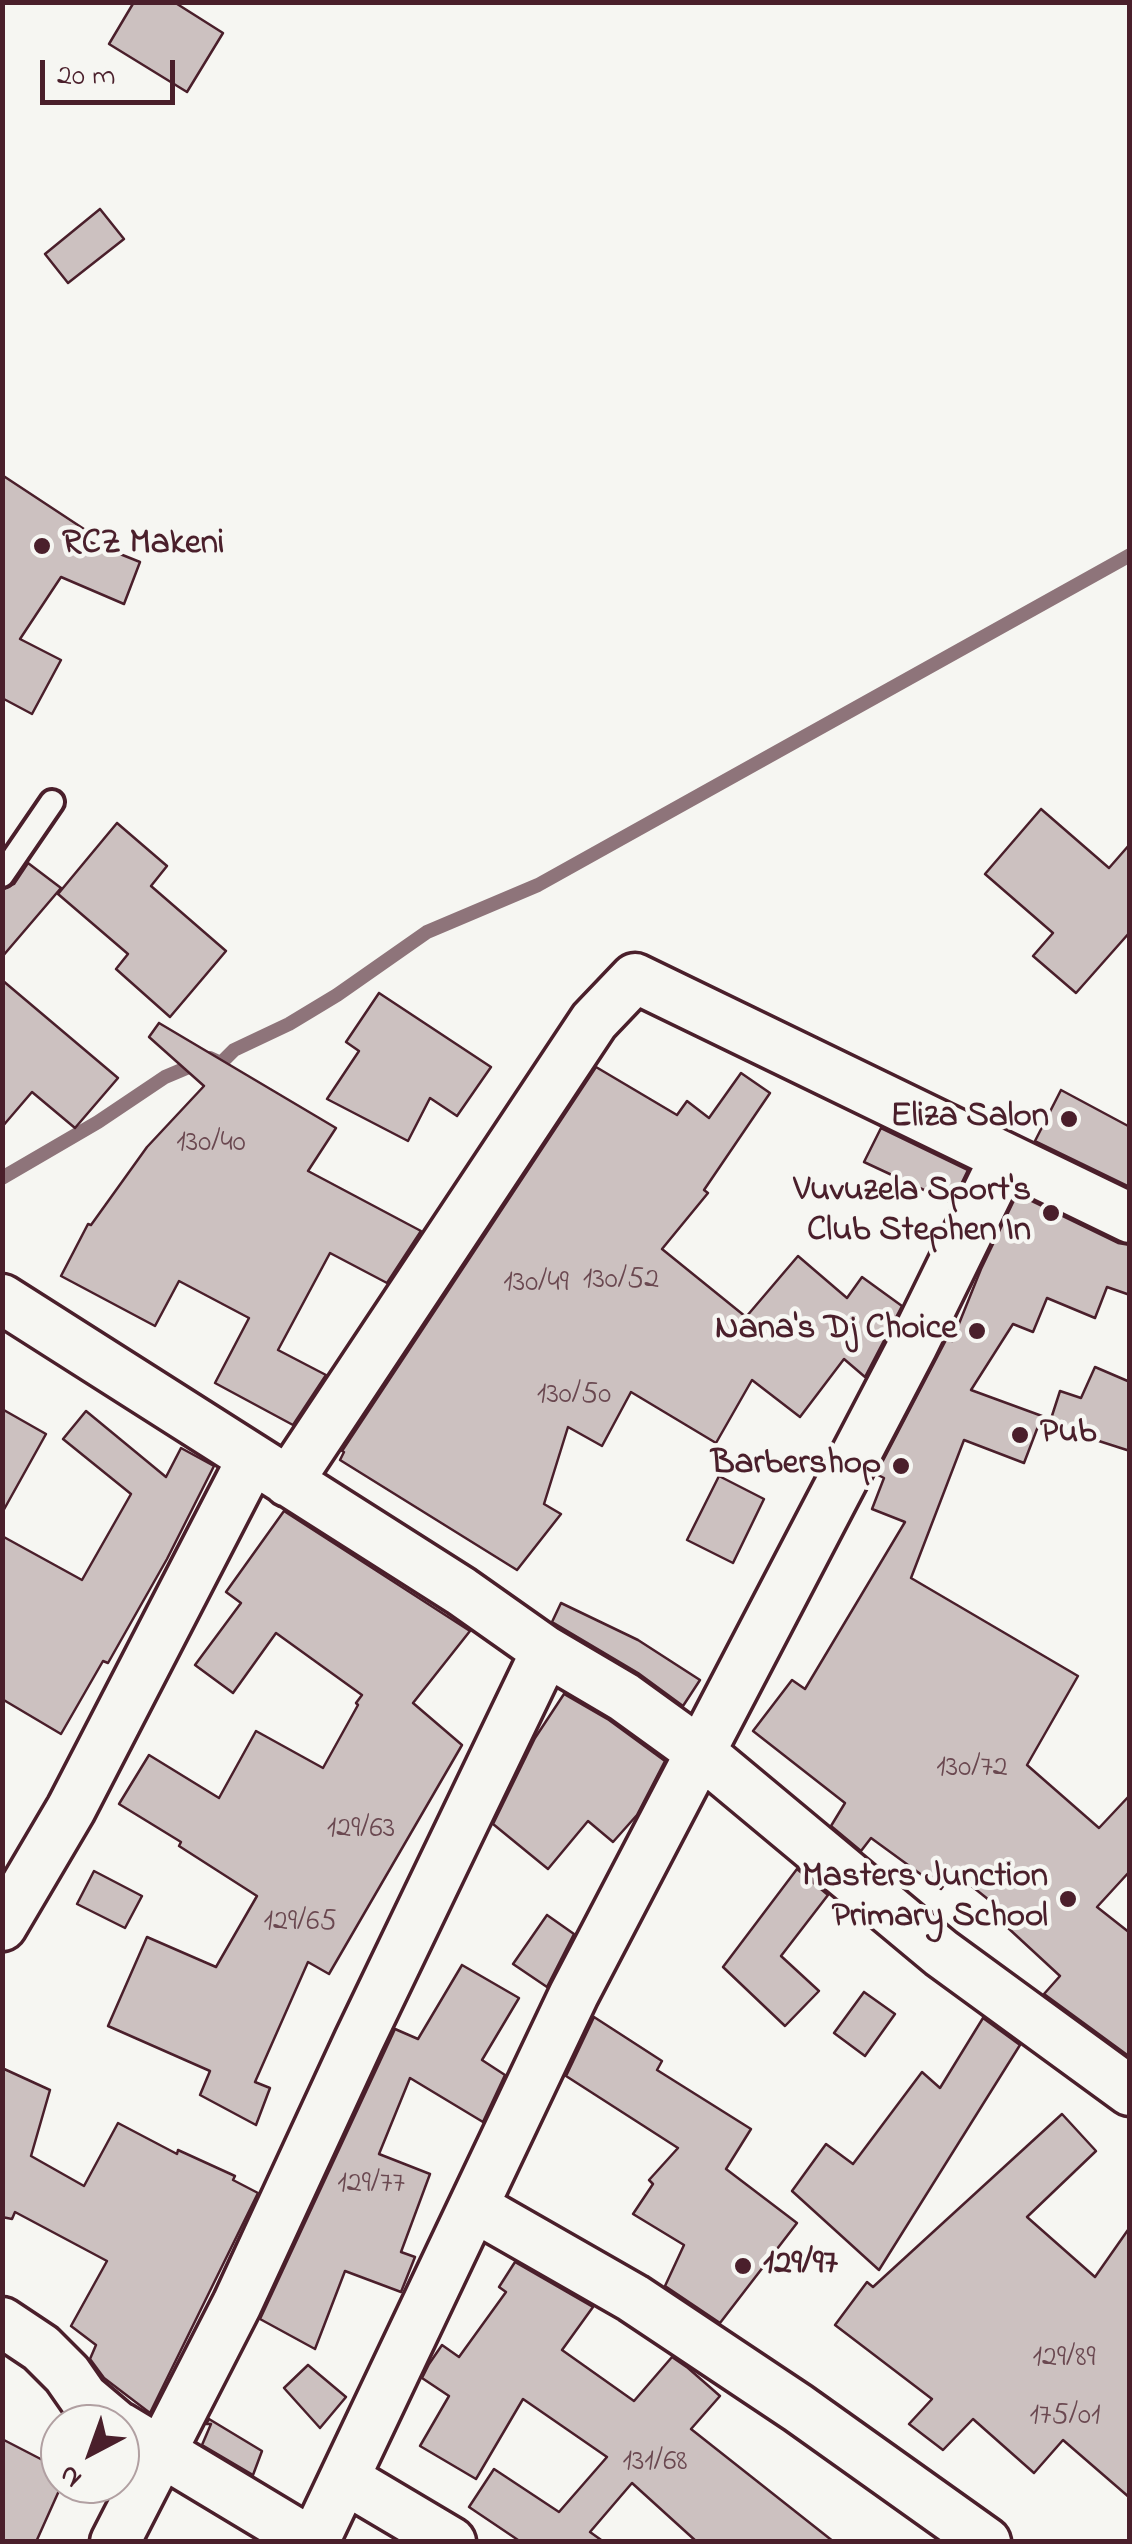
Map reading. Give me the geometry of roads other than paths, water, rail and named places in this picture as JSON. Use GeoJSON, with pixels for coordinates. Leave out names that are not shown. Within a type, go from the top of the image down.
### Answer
{"type":"FeatureCollection","features":[{"type":"Feature","properties":{"kind":"street"},"geometry":{"type":"LineString","coordinates":[[2,1926],[270,1471],[594,1021],[635,978],[1130,1218]]}},
{"type":"Feature","properties":{"kind":"street"},"geometry":{"type":"LineString","coordinates":[[140,2441],[312,2542],[346,2478],[574,1994],[912,1347],[1004,1158]]}},
{"type":"Feature","properties":{"kind":"street"},"geometry":{"type":"LineString","coordinates":[[2,1300],[461,1591],[546,1651],[624,1697],[700,1752],[941,1953],[1130,2091]]}},
{"type":"Feature","properties":{"kind":"street"},"geometry":{"type":"LineString","coordinates":[[115,2542],[237,2304],[546,1651]]}},
{"type":"Feature","properties":{"kind":"street"},"geometry":{"type":"LineString","coordinates":[[474,2207],[633,2298],[798,2408],[986,2542]]}},
{"type":"Feature","properties":{"kind":"street"},"geometry":{"type":"LineString","coordinates":[[2,2322],[40,2348],[91,2404]]}},
{"type":"Feature","properties":{"kind":"street"},"geometry":{"type":"LineString","coordinates":[[346,2478],[450,2542]]}},
{"type":"Feature","properties":{"kind":"lane"},"geometry":{"type":"LineString","coordinates":[[2,875],[52,802]]}},
{"type":"Feature","properties":{"kind":"waterway"},"geometry":{"type":"LineString","coordinates":[[2,1178],[165,1077],[210,1058],[221,1063],[234,1050],[289,1024],[427,932],[538,885],[1130,555]]}},
{"type":"Feature","properties":{"kind":"place","name":"RCZ Makeni"},"geometry":{"type":"Point","coordinates":[42,546]}},
{"type":"Feature","properties":{"kind":"place","name":"Eliza Salon"},"geometry":{"type":"Point","coordinates":[1069,1119]}},
{"type":"Feature","properties":{"kind":"place","name":"Vuvuzela Sport's Club Stephen In"},"geometry":{"type":"Point","coordinates":[1051,1213]}},
{"type":"Feature","properties":{"kind":"place","name":"Nana's Dj Choice"},"geometry":{"type":"Point","coordinates":[977,1331]}},
{"type":"Feature","properties":{"kind":"place","name":"Pub"},"geometry":{"type":"Point","coordinates":[1020,1435]}},
{"type":"Feature","properties":{"kind":"place","name":"Barbershop"},"geometry":{"type":"Point","coordinates":[901,1466]}},
{"type":"Feature","properties":{"kind":"place","name":"Masters Junction Primary School"},"geometry":{"type":"Point","coordinates":[1068,1899]}},
{"type":"Feature","properties":{"kind":"place","name":"129/97"},"geometry":{"type":"Point","coordinates":[743,2266]}}]}
